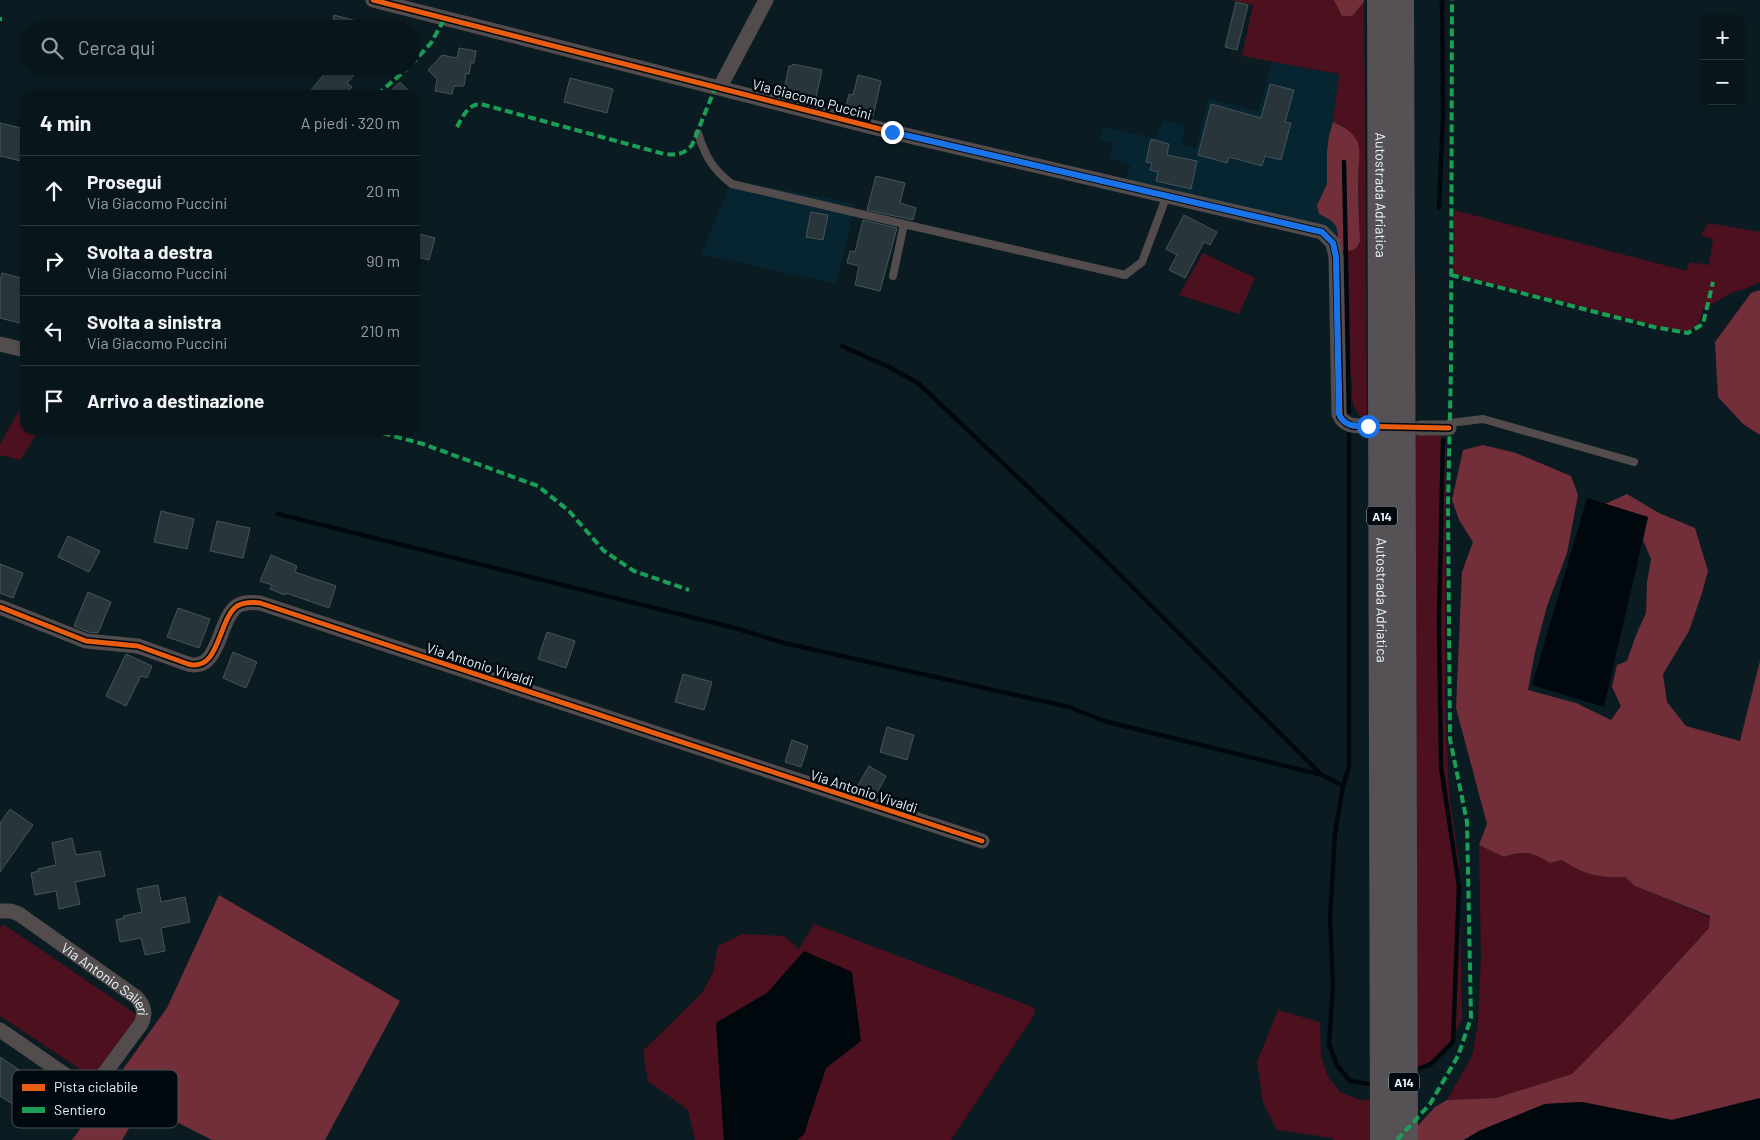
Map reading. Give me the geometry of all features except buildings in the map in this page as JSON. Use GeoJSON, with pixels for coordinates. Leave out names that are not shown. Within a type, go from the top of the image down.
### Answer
{"type":"FeatureCollection","features":[{"type":"Feature","properties":{"kind":"highway","name":"Autostrada Adriatica"},"geometry":{"type":"LineString","coordinates":[[1380,0],[1394,1028],[1404,1140]]}},
{"type":"Feature","properties":{"kind":"highway","name":"Autostrada Adriatica"},"geometry":{"type":"LineString","coordinates":[[1384,1140],[1394,1028],[1400,0]]}},
{"type":"Feature","properties":{"kind":"street","name":"Via Giacomo Puccini"},"geometry":{"type":"LineString","coordinates":[[373,0],[892,132],[1318,231],[1328,237],[1333,243],[1336,257],[1339,414],[1342,421],[1350,425],[1368,426]]}},
{"type":"Feature","properties":{"kind":"street"},"geometry":{"type":"LineString","coordinates":[[720,87],[766,0]]}},
{"type":"Feature","properties":{"kind":"street"},"geometry":{"type":"LineString","coordinates":[[0,344],[20,349]]}},
{"type":"Feature","properties":{"kind":"street"},"geometry":{"type":"LineString","coordinates":[[1420,428],[1449,426]]}},
{"type":"Feature","properties":{"kind":"street","name":"Via Antonio Vivaldi"},"geometry":{"type":"LineString","coordinates":[[0,607],[86,641],[138,646],[196,666],[205,662],[210,656],[233,610],[244,603],[260,603],[982,841]]}},
{"type":"Feature","properties":{"kind":"street","name":"Via Antonio Salieri"},"geometry":{"type":"LineString","coordinates":[[0,911],[11,911],[19,914],[136,997],[142,1005],[144,1015],[141,1024],[107,1070]]}},
{"type":"Feature","properties":{"kind":"street","name":"Via Antonio Salieri"},"geometry":{"type":"LineString","coordinates":[[0,1030],[58,1070]]}},
{"type":"Feature","properties":{"kind":"lane"},"geometry":{"type":"LineString","coordinates":[[698,133],[704,152],[720,175],[732,184],[1125,275],[1142,262],[1167,195]]}},
{"type":"Feature","properties":{"kind":"lane"},"geometry":{"type":"LineString","coordinates":[[893,276],[904,224]]}},
{"type":"Feature","properties":{"kind":"lane"},"geometry":{"type":"LineString","coordinates":[[1449,426],[1483,419],[1634,462]]}},
{"type":"Feature","properties":{"kind":"shaded area"},"geometry":{"type":"Polygon","coordinates":[[[1231,0],[1334,0],[1342,16],[1352,16],[1364,2],[1367,423],[1354,406],[1351,378],[1339,368],[1339,251],[1358,247],[1360,241],[1358,177],[1360,153],[1345,127],[1333,122],[1339,74],[1242,56],[1253,5],[1231,0]]]}},
{"type":"Feature","properties":{"kind":"shaded area"},"geometry":{"type":"Polygon","coordinates":[[[1334,0],[1364,0],[1364,2],[1352,16],[1342,16],[1334,0]]]}},
{"type":"Feature","properties":{"kind":"shaded area"},"geometry":{"type":"Polygon","coordinates":[[[1272,62],[1340,74],[1327,151],[1327,184],[1319,198],[1337,228],[1338,236],[1135,185],[1126,177],[1131,165],[1110,159],[1113,143],[1099,140],[1103,127],[1155,138],[1163,120],[1185,126],[1182,145],[1196,148],[1208,98],[1258,112],[1272,62]]]}},
{"type":"Feature","properties":{"kind":"shaded area"},"geometry":{"type":"Polygon","coordinates":[[[1333,122],[1353,135],[1359,150],[1360,241],[1355,249],[1349,251],[1339,251],[1338,232],[1331,221],[1319,214],[1317,205],[1327,184],[1327,151],[1333,122]]]}},
{"type":"Feature","properties":{"kind":"shaded area"},"geometry":{"type":"Polygon","coordinates":[[[732,180],[855,204],[837,284],[701,254],[732,180]]]}},
{"type":"Feature","properties":{"kind":"shaded area"},"geometry":{"type":"Polygon","coordinates":[[[1454,210],[1686,271],[1690,262],[1709,265],[1713,239],[1701,236],[1708,223],[1760,232],[1760,282],[1733,292],[1703,309],[1697,326],[1680,332],[1452,274],[1454,210]]]}},
{"type":"Feature","properties":{"kind":"shaded area"},"geometry":{"type":"Polygon","coordinates":[[[1203,253],[1255,278],[1239,314],[1179,295],[1203,253]]]}},
{"type":"Feature","properties":{"kind":"shaded area"},"geometry":{"type":"Polygon","coordinates":[[[1760,290],[1760,435],[1743,424],[1718,397],[1715,342],[1751,293],[1760,290]]]}},
{"type":"Feature","properties":{"kind":"shaded area"},"geometry":{"type":"Polygon","coordinates":[[[20,409],[20,435],[36,435],[20,460],[0,455],[0,444],[20,409]]]}},
{"type":"Feature","properties":{"kind":"shaded area"},"geometry":{"type":"Polygon","coordinates":[[[1413,432],[1438,435],[1445,439],[1446,447],[1445,697],[1449,794],[1459,862],[1462,1018],[1454,1036],[1444,1050],[1432,1060],[1414,1069],[1413,432]]]}},
{"type":"Feature","properties":{"kind":"shaded area"},"geometry":{"type":"Polygon","coordinates":[[[1483,445],[1516,453],[1571,476],[1578,495],[1567,553],[1547,606],[1535,652],[1528,690],[1576,703],[1611,720],[1621,706],[1612,687],[1617,665],[1627,661],[1646,613],[1647,582],[1651,559],[1643,540],[1648,517],[1605,504],[1627,494],[1659,513],[1695,528],[1708,571],[1689,631],[1663,674],[1667,702],[1686,726],[1740,741],[1760,661],[1760,1098],[1672,1120],[1582,1102],[1545,1104],[1479,1131],[1464,1140],[1405,1140],[1435,1107],[1447,1100],[1496,1098],[1572,1074],[1624,1021],[1709,928],[1710,916],[1635,886],[1625,877],[1607,877],[1592,874],[1562,860],[1550,863],[1538,856],[1527,853],[1516,853],[1504,857],[1479,845],[1487,824],[1456,708],[1462,572],[1473,542],[1459,520],[1452,500],[1463,450],[1483,445]]]}},
{"type":"Feature","properties":{"kind":"shaded area"},"geometry":{"type":"Polygon","coordinates":[[[1587,498],[1648,517],[1604,707],[1532,685],[1587,498]]]}},
{"type":"Feature","properties":{"kind":"shaded area"},"geometry":{"type":"Polygon","coordinates":[[[1479,845],[1504,857],[1516,853],[1527,853],[1538,856],[1550,863],[1562,860],[1592,874],[1607,877],[1625,877],[1635,886],[1710,917],[1709,928],[1624,1021],[1572,1074],[1496,1098],[1447,1100],[1472,1056],[1478,1023],[1481,957],[1479,845]]]}},
{"type":"Feature","properties":{"kind":"shaded area"},"geometry":{"type":"Polygon","coordinates":[[[219,895],[400,1001],[325,1140],[212,1140],[178,1123],[178,1070],[122,1070],[167,1008],[219,895]]]}},
{"type":"Feature","properties":{"kind":"shaded area"},"geometry":{"type":"Polygon","coordinates":[[[3,924],[139,1016],[101,1070],[81,1070],[0,1016],[0,928],[3,924]]]}},
{"type":"Feature","properties":{"kind":"shaded area"},"geometry":{"type":"Polygon","coordinates":[[[814,924],[1035,1008],[1033,1017],[951,1140],[797,1140],[804,1134],[826,1068],[861,1041],[805,951],[767,993],[716,1023],[724,1140],[695,1140],[688,1110],[648,1081],[643,1051],[702,993],[713,973],[718,946],[743,934],[784,936],[799,949],[814,924]]]}},
{"type":"Feature","properties":{"kind":"shaded area"},"geometry":{"type":"Polygon","coordinates":[[[804,951],[852,972],[861,1041],[826,1068],[804,1134],[797,1140],[724,1140],[716,1023],[767,993],[804,951]]]}},
{"type":"Feature","properties":{"kind":"shaded area"},"geometry":{"type":"Polygon","coordinates":[[[1278,1010],[1320,1022],[1321,1056],[1328,1077],[1340,1092],[1360,1100],[1376,1099],[1378,1140],[1333,1140],[1332,1138],[1279,1130],[1278,1132],[1263,1102],[1257,1062],[1278,1010]]]}},
{"type":"Feature","properties":{"kind":"shaded area"},"geometry":{"type":"Polygon","coordinates":[[[1760,1098],[1760,1140],[1464,1140],[1479,1131],[1545,1104],[1582,1102],[1672,1120],[1760,1098]]]}},
{"type":"Feature","properties":{"kind":"shaded area"},"geometry":{"type":"Polygon","coordinates":[[[81,1128],[129,1128],[122,1140],[72,1140],[81,1128]]]}},
{"type":"Feature","properties":{"kind":"waterway"},"geometry":{"type":"LineString","coordinates":[[1439,208],[1443,115],[1442,0]]}},
{"type":"Feature","properties":{"kind":"waterway"},"geometry":{"type":"LineString","coordinates":[[1344,162],[1349,412]]}},
{"type":"Feature","properties":{"kind":"waterway"},"geometry":{"type":"LineString","coordinates":[[842,346],[887,366],[918,383],[1100,555],[1321,774]]}},
{"type":"Feature","properties":{"kind":"waterway"},"geometry":{"type":"LineString","coordinates":[[1343,786],[1349,767],[1349,433]]}},
{"type":"Feature","properties":{"kind":"waterway"},"geometry":{"type":"LineString","coordinates":[[1413,1071],[1431,1064],[1453,1042],[1459,886],[1441,767],[1439,620],[1443,440]]}},
{"type":"Feature","properties":{"kind":"waterway"},"geometry":{"type":"LineString","coordinates":[[278,514],[735,628],[784,643],[1069,707],[1104,721],[1322,775],[1343,786],[1335,834],[1330,918],[1333,985],[1329,1044],[1337,1065],[1350,1081],[1376,1085]]}},
{"type":"Feature","properties":{"kind":"marked path"},"geometry":{"type":"LineString","coordinates":[[1397,1140],[1430,1104],[1458,1056],[1471,1018],[1467,822],[1450,739],[1448,505],[1451,369],[1452,0]]}},
{"type":"Feature","properties":{"kind":"marked path"},"geometry":{"type":"LineString","coordinates":[[420,55],[431,43],[445,18]]}},
{"type":"Feature","properties":{"kind":"marked path"},"geometry":{"type":"LineString","coordinates":[[383,90],[400,75]]}},
{"type":"Feature","properties":{"kind":"marked path"},"geometry":{"type":"LineString","coordinates":[[457,127],[469,108],[481,104],[664,154],[683,153],[692,145],[716,86]]}},
{"type":"Feature","properties":{"kind":"marked path"},"geometry":{"type":"LineString","coordinates":[[1451,275],[1654,327],[1688,333],[1703,324],[1713,282]]}},
{"type":"Feature","properties":{"kind":"marked path"},"geometry":{"type":"LineString","coordinates":[[390,435],[423,444],[538,486],[569,511],[604,551],[634,571],[689,590]]}},
{"type":"Feature","properties":{"kind":"cycle path"},"geometry":{"type":"LineString","coordinates":[[373,0],[892,132],[1322,232],[1333,243],[1336,257],[1340,417],[1346,423],[1353,426],[1449,428]]}},
{"type":"Feature","properties":{"kind":"cycle path"},"geometry":{"type":"LineString","coordinates":[[0,607],[86,641],[138,646],[188,664],[199,665],[206,661],[213,653],[226,622],[237,606],[248,603],[260,603],[982,841]]}},
{"type":"Feature","properties":{"kind":"route"},"geometry":{"type":"LineString","coordinates":[[892,132],[1322,232],[1333,243],[1336,252],[1339,414],[1342,421],[1350,425],[1368,426]]}}]}
